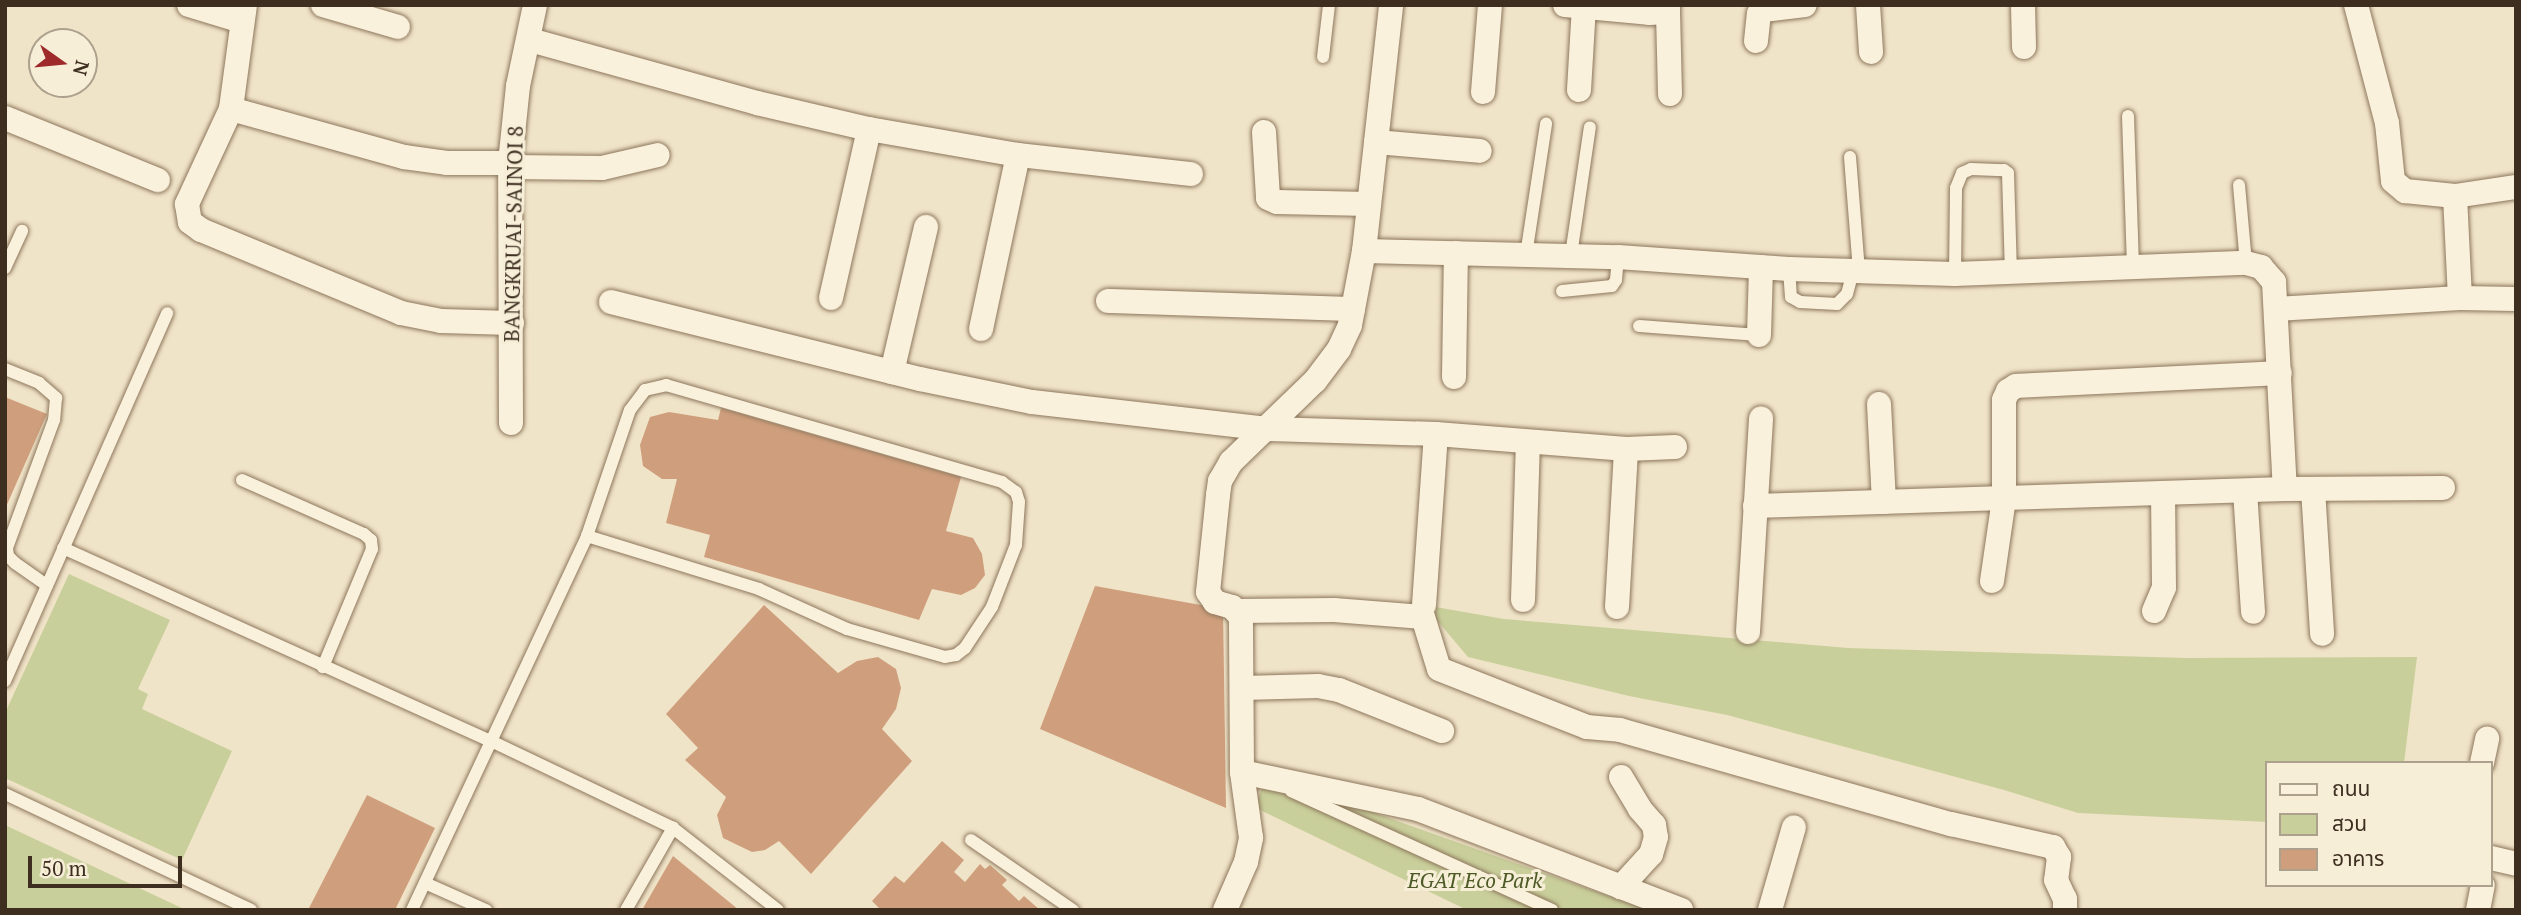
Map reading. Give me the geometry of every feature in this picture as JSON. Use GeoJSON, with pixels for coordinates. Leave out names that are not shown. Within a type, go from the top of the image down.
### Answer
{"type":"FeatureCollection","features":[{"type":"Feature","properties":{"kind":"street"},"geometry":{"type":"LineString","coordinates":[[189,5],[244,13],[231,109],[187,205],[190,222],[201,230],[401,313],[441,321],[512,323]]}},
{"type":"Feature","properties":{"kind":"street"},"geometry":{"type":"LineString","coordinates":[[323,5],[398,27]]}},
{"type":"Feature","properties":{"kind":"street","name":"BANGKRUAI-SAINOI 8"},"geometry":{"type":"LineString","coordinates":[[511,423],[510,165],[518,86],[530,40],[535,5]]}},
{"type":"Feature","properties":{"kind":"street"},"geometry":{"type":"LineString","coordinates":[[1391,5],[1364,251],[1353,309],[1339,349],[1315,381],[1269,429],[1231,462],[1220,481],[1208,592],[1215,602],[1237,611],[1334,610],[1423,617],[1439,669],[1587,727],[1620,730],[1951,824],[2053,847],[2059,857],[2056,880],[2065,900],[2065,910]]}},
{"type":"Feature","properties":{"kind":"street"},"geometry":{"type":"LineString","coordinates":[[1482,92],[1490,5]]}},
{"type":"Feature","properties":{"kind":"street"},"geometry":{"type":"LineString","coordinates":[[1756,41],[1759,14],[1763,10],[1805,5]]}},
{"type":"Feature","properties":{"kind":"street"},"geometry":{"type":"LineString","coordinates":[[1868,5],[1871,52]]}},
{"type":"Feature","properties":{"kind":"street"},"geometry":{"type":"LineString","coordinates":[[2023,5],[2024,47]]}},
{"type":"Feature","properties":{"kind":"street"},"geometry":{"type":"LineString","coordinates":[[2356,5],[2387,123],[2393,181],[2405,191],[2455,196],[2516,187]]}},
{"type":"Feature","properties":{"kind":"street"},"geometry":{"type":"LineString","coordinates":[[1579,90],[1578,6],[1668,9],[1670,94]]}},
{"type":"Feature","properties":{"kind":"street"},"geometry":{"type":"LineString","coordinates":[[530,40],[757,103],[869,129],[1018,155],[1191,174]]}},
{"type":"Feature","properties":{"kind":"street"},"geometry":{"type":"LineString","coordinates":[[231,109],[404,157],[447,163],[603,168],[658,155]]}},
{"type":"Feature","properties":{"kind":"street"},"geometry":{"type":"LineString","coordinates":[[5,118],[158,180]]}},
{"type":"Feature","properties":{"kind":"street"},"geometry":{"type":"LineString","coordinates":[[831,298],[869,129]]}},
{"type":"Feature","properties":{"kind":"street"},"geometry":{"type":"LineString","coordinates":[[1265,132],[1268,198],[1277,202],[1369,204]]}},
{"type":"Feature","properties":{"kind":"street"},"geometry":{"type":"LineString","coordinates":[[1376,142],[1480,151]]}},
{"type":"Feature","properties":{"kind":"street"},"geometry":{"type":"LineString","coordinates":[[981,329],[1018,155]]}},
{"type":"Feature","properties":{"kind":"street"},"geometry":{"type":"LineString","coordinates":[[2455,196],[2460,298]]}},
{"type":"Feature","properties":{"kind":"street"},"geometry":{"type":"LineString","coordinates":[[892,372],[926,228]]}},
{"type":"Feature","properties":{"kind":"street"},"geometry":{"type":"LineString","coordinates":[[1364,251],[1571,255],[1789,269],[1955,274],[2246,263],[2261,267],[2270,274],[2274,282],[2285,489]]}},
{"type":"Feature","properties":{"kind":"street"},"geometry":{"type":"LineString","coordinates":[[1454,377],[1456,253]]}},
{"type":"Feature","properties":{"kind":"street"},"geometry":{"type":"LineString","coordinates":[[1759,335],[1761,267]]}},
{"type":"Feature","properties":{"kind":"street"},"geometry":{"type":"LineString","coordinates":[[2276,309],[2460,298],[2516,299]]}},
{"type":"Feature","properties":{"kind":"street"},"geometry":{"type":"LineString","coordinates":[[1108,301],[1353,309]]}},
{"type":"Feature","properties":{"kind":"street"},"geometry":{"type":"LineString","coordinates":[[611,302],[892,372],[1032,402],[1269,429],[1436,434],[1626,449],[1675,447]]}},
{"type":"Feature","properties":{"kind":"street"},"geometry":{"type":"LineString","coordinates":[[1992,581],[2004,499],[2004,400],[2008,391],[2016,386],[2280,373]]}},
{"type":"Feature","properties":{"kind":"street"},"geometry":{"type":"LineString","coordinates":[[1879,404],[1884,502]]}},
{"type":"Feature","properties":{"kind":"street"},"geometry":{"type":"LineString","coordinates":[[1748,632],[1761,418]]}},
{"type":"Feature","properties":{"kind":"street"},"geometry":{"type":"LineString","coordinates":[[1423,604],[1436,434]]}},
{"type":"Feature","properties":{"kind":"street"},"geometry":{"type":"LineString","coordinates":[[1523,600],[1528,443]]}},
{"type":"Feature","properties":{"kind":"street"},"geometry":{"type":"LineString","coordinates":[[1617,607],[1626,449]]}},
{"type":"Feature","properties":{"kind":"street"},"geometry":{"type":"LineString","coordinates":[[1755,506],[2285,489],[2444,488]]}},
{"type":"Feature","properties":{"kind":"street"},"geometry":{"type":"LineString","coordinates":[[2313,489],[2322,634]]}},
{"type":"Feature","properties":{"kind":"street"},"geometry":{"type":"LineString","coordinates":[[2245,491],[2253,612]]}},
{"type":"Feature","properties":{"kind":"street"},"geometry":{"type":"LineString","coordinates":[[2154,611],[2164,588],[2163,494]]}},
{"type":"Feature","properties":{"kind":"street"},"geometry":{"type":"LineString","coordinates":[[1225,910],[1246,862],[1251,838],[1250,772],[1242,688],[1243,631],[1237,611]]}},
{"type":"Feature","properties":{"kind":"street"},"geometry":{"type":"LineString","coordinates":[[1242,688],[1318,686],[1339,690],[1442,730]]}},
{"type":"Feature","properties":{"kind":"street"},"geometry":{"type":"LineString","coordinates":[[2482,761],[2487,739]]}},
{"type":"Feature","properties":{"kind":"street"},"geometry":{"type":"LineString","coordinates":[[1250,772],[1418,809],[1681,910]]}},
{"type":"Feature","properties":{"kind":"street"},"geometry":{"type":"LineString","coordinates":[[1621,777],[1640,809],[1654,825],[1656,837],[1651,854],[1621,887]]}},
{"type":"Feature","properties":{"kind":"street"},"geometry":{"type":"LineString","coordinates":[[1770,910],[1794,827]]}},
{"type":"Feature","properties":{"kind":"street"},"geometry":{"type":"LineString","coordinates":[[2478,910],[2483,887]]}},
{"type":"Feature","properties":{"kind":"lane"},"geometry":{"type":"LineString","coordinates":[[1323,57],[1329,5]]}},
{"type":"Feature","properties":{"kind":"lane"},"geometry":{"type":"LineString","coordinates":[[2128,116],[2133,268]]}},
{"type":"Feature","properties":{"kind":"lane"},"geometry":{"type":"LineString","coordinates":[[1526,255],[1546,124]]}},
{"type":"Feature","properties":{"kind":"lane"},"geometry":{"type":"LineString","coordinates":[[1571,255],[1590,127]]}},
{"type":"Feature","properties":{"kind":"lane"},"geometry":{"type":"LineString","coordinates":[[1789,269],[1788,290],[1791,297],[1800,302],[1837,304],[1847,294],[1856,271],[1850,157]]}},
{"type":"Feature","properties":{"kind":"lane"},"geometry":{"type":"LineString","coordinates":[[1955,274],[1956,188],[1962,173],[1971,169],[2004,170],[2008,173],[2011,273]]}},
{"type":"Feature","properties":{"kind":"lane"},"geometry":{"type":"LineString","coordinates":[[2239,185],[2246,263]]}},
{"type":"Feature","properties":{"kind":"lane"},"geometry":{"type":"LineString","coordinates":[[5,268],[22,231]]}},
{"type":"Feature","properties":{"kind":"lane"},"geometry":{"type":"LineString","coordinates":[[1562,291],[1612,286],[1616,280],[1618,257]]}},
{"type":"Feature","properties":{"kind":"lane"},"geometry":{"type":"LineString","coordinates":[[5,681],[11,653],[47,585],[167,313]]}},
{"type":"Feature","properties":{"kind":"lane"},"geometry":{"type":"LineString","coordinates":[[1639,326],[1759,335]]}},
{"type":"Feature","properties":{"kind":"lane"},"geometry":{"type":"LineString","coordinates":[[5,369],[39,383],[56,398],[54,420],[6,548],[8,556],[15,563],[47,585]]}},
{"type":"Feature","properties":{"kind":"lane"},"geometry":{"type":"LineString","coordinates":[[412,910],[493,742],[587,536],[634,401],[645,390],[659,384],[1002,482],[1016,492],[1019,502],[1016,545],[992,607],[965,648],[956,655],[945,657],[847,629],[759,589],[587,536]]}},
{"type":"Feature","properties":{"kind":"lane"},"geometry":{"type":"LineString","coordinates":[[242,480],[364,534],[371,540],[372,549],[323,667]]}},
{"type":"Feature","properties":{"kind":"lane"},"geometry":{"type":"LineString","coordinates":[[63,548],[493,742],[673,828],[778,910]]}},
{"type":"Feature","properties":{"kind":"lane"},"geometry":{"type":"LineString","coordinates":[[1250,772],[1552,910]]}},
{"type":"Feature","properties":{"kind":"lane"},"geometry":{"type":"LineString","coordinates":[[5,794],[251,910]]}},
{"type":"Feature","properties":{"kind":"lane"},"geometry":{"type":"LineString","coordinates":[[625,910],[673,828]]}},
{"type":"Feature","properties":{"kind":"lane"},"geometry":{"type":"LineString","coordinates":[[971,840],[1073,910]]}},
{"type":"Feature","properties":{"kind":"lane"},"geometry":{"type":"LineString","coordinates":[[425,883],[486,910]]}},
{"type":"Feature","properties":{"kind":"green space"},"geometry":{"type":"Polygon","coordinates":[[[69,574],[170,620],[138,689],[148,694],[142,709],[232,751],[182,860],[5,778],[5,713],[69,574]]]}},
{"type":"Feature","properties":{"kind":"green space"},"geometry":{"type":"Polygon","coordinates":[[[1424,605],[1504,619],[1848,648],[2186,658],[2417,657],[2404,761],[2266,761],[2266,822],[2078,813],[2004,790],[1727,715],[1629,696],[1468,657],[1424,605]]]}},
{"type":"Feature","properties":{"kind":"green space","name":"EGAT Eco Park"},"geometry":{"type":"Polygon","coordinates":[[[1268,775],[1648,910],[1467,910],[1254,807],[1268,775]]]}},
{"type":"Feature","properties":{"kind":"green space"},"geometry":{"type":"Polygon","coordinates":[[[5,825],[186,910],[5,910],[5,825]]]}},
{"type":"Feature","properties":{"kind":"building"},"geometry":{"type":"Polygon","coordinates":[[[5,397],[47,414],[5,509],[5,397]]]}},
{"type":"Feature","properties":{"kind":"building"},"geometry":{"type":"Polygon","coordinates":[[[721,408],[961,477],[946,531],[973,538],[982,554],[985,575],[975,588],[961,595],[932,589],[919,620],[704,557],[710,535],[666,523],[677,479],[662,479],[643,466],[640,445],[650,417],[669,412],[718,420],[721,408]]]}},
{"type":"Feature","properties":{"kind":"building"},"geometry":{"type":"Polygon","coordinates":[[[1095,586],[1223,609],[1226,808],[1040,729],[1095,586]]]}},
{"type":"Feature","properties":{"kind":"building"},"geometry":{"type":"Polygon","coordinates":[[[764,605],[838,673],[857,661],[878,657],[896,669],[901,688],[896,709],[882,729],[912,761],[811,874],[779,841],[765,850],[752,852],[723,838],[717,815],[726,797],[685,760],[698,748],[666,714],[764,605]]]}},
{"type":"Feature","properties":{"kind":"building"},"geometry":{"type":"Polygon","coordinates":[[[367,795],[435,828],[395,910],[308,910],[367,795]]]}},
{"type":"Feature","properties":{"kind":"building"},"geometry":{"type":"Polygon","coordinates":[[[942,841],[964,860],[954,872],[965,882],[980,864],[985,869],[990,865],[1007,880],[1002,885],[1019,901],[1024,896],[1040,910],[881,910],[872,901],[895,876],[904,883],[942,841]]]}},
{"type":"Feature","properties":{"kind":"building"},"geometry":{"type":"Polygon","coordinates":[[[673,856],[739,910],[642,910],[673,856]]]}}]}
